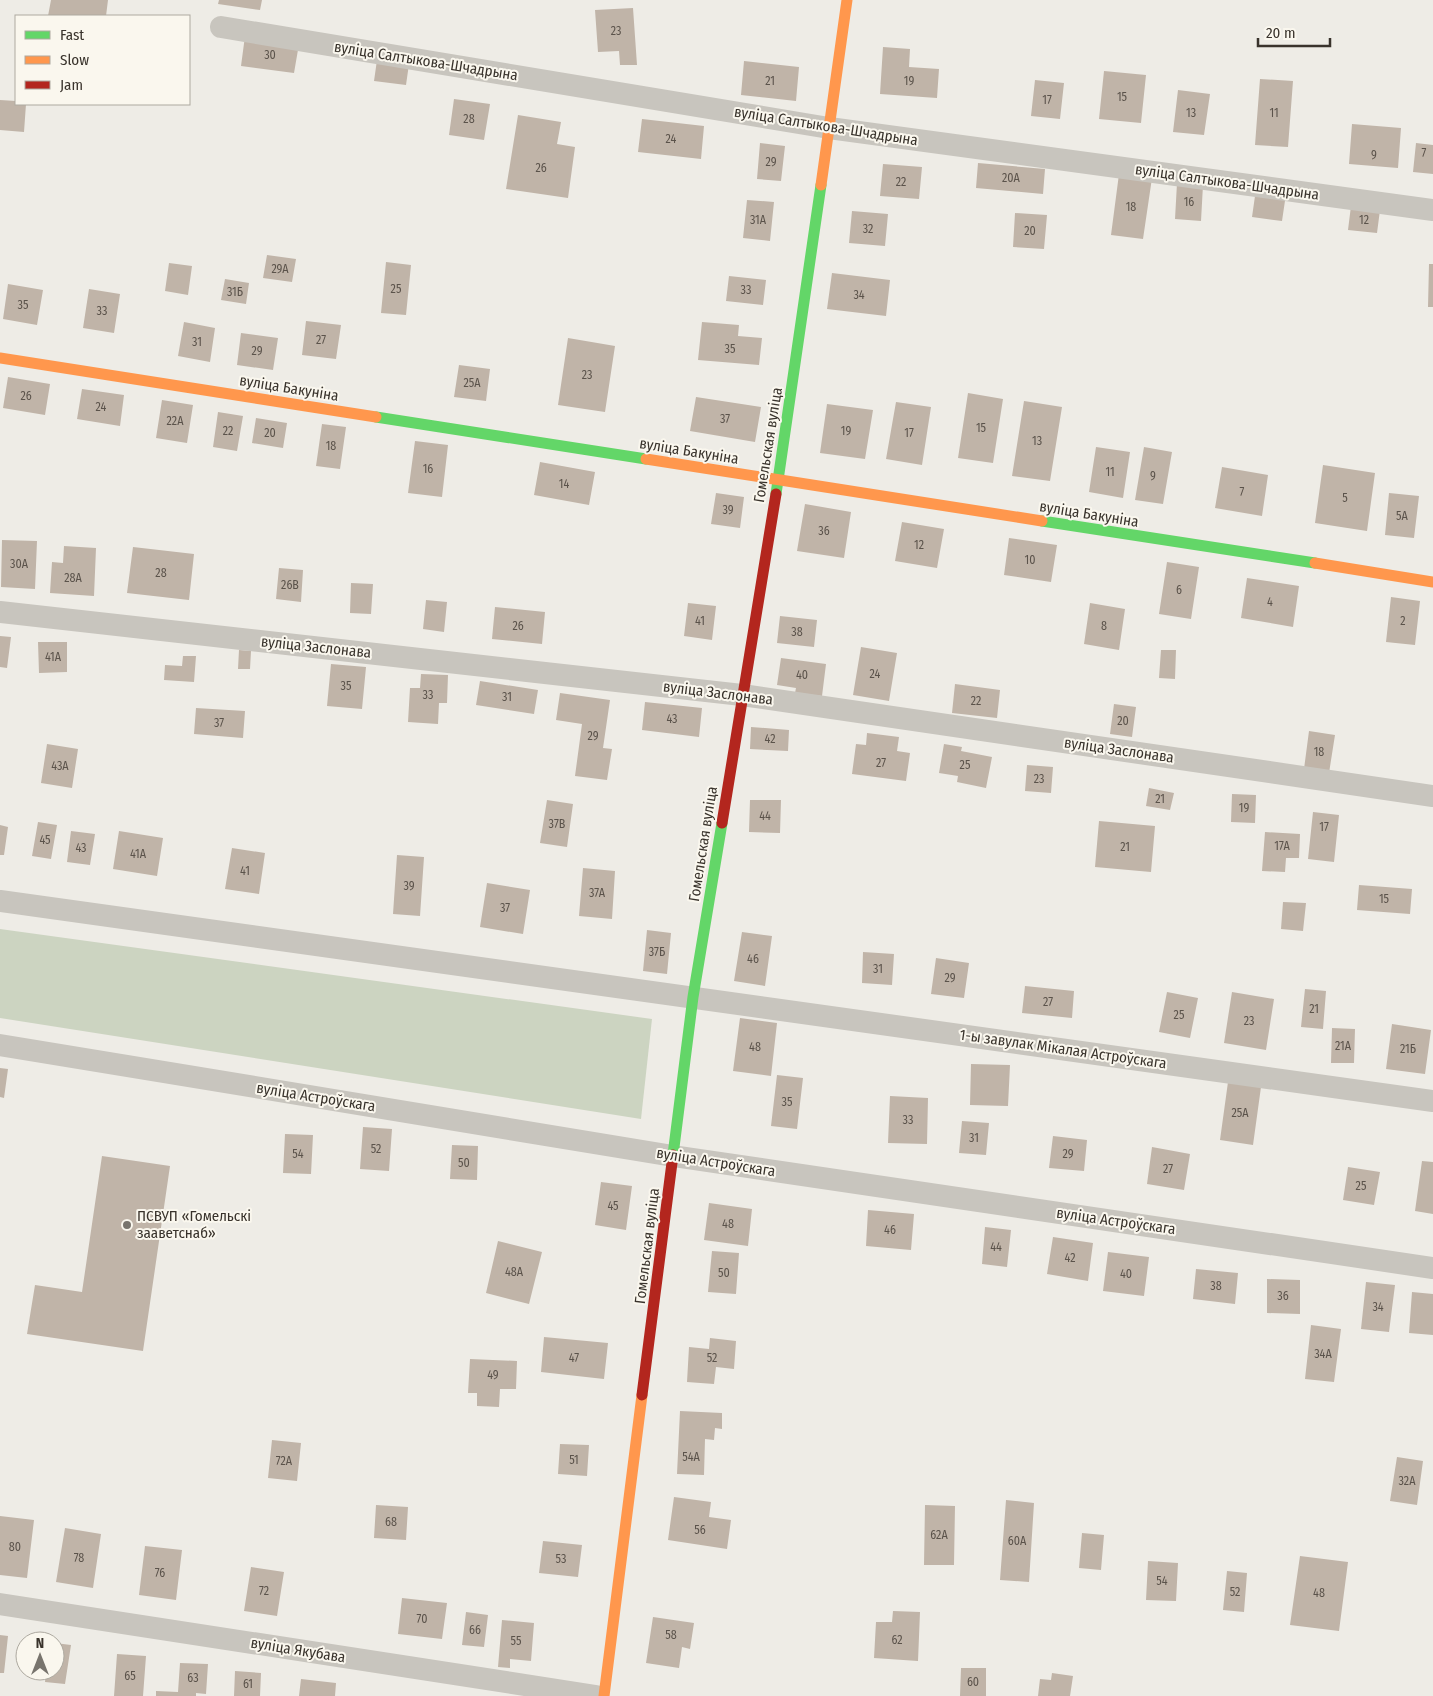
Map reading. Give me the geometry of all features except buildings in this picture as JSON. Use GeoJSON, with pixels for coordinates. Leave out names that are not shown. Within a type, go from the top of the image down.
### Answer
{"type":"FeatureCollection","features":[{"type":"Feature","properties":{"kind":"street","name":"Гомельская вуліца"},"geometry":{"type":"LineString","coordinates":[[604,1696],[693,997],[778,481],[847,0]]}},
{"type":"Feature","properties":{"kind":"street","name":"вуліца Салтыкова-Шчадрына"},"geometry":{"type":"LineString","coordinates":[[221,27],[829,128],[1433,210]]}},
{"type":"Feature","properties":{"kind":"street","name":"вуліца Бакуніна"},"geometry":{"type":"LineString","coordinates":[[0,358],[1433,582]]}},
{"type":"Feature","properties":{"kind":"street","name":"вуліца Заслонава"},"geometry":{"type":"LineString","coordinates":[[0,612],[742,695],[1433,796]]}},
{"type":"Feature","properties":{"kind":"street"},"geometry":{"type":"LineString","coordinates":[[0,901],[693,997]]}},
{"type":"Feature","properties":{"kind":"street","name":"1-ы завулак Мікалая Астроўскага"},"geometry":{"type":"LineString","coordinates":[[693,997],[1433,1101]]}},
{"type":"Feature","properties":{"kind":"street","name":"вуліца Астроўскага"},"geometry":{"type":"LineString","coordinates":[[0,1046],[673,1156],[1433,1268]]}},
{"type":"Feature","properties":{"kind":"street","name":"вуліца Якубава"},"geometry":{"type":"LineString","coordinates":[[0,1604],[596,1696]]}},
{"type":"Feature","properties":{"kind":"green space"},"geometry":{"type":"Polygon","coordinates":[[[0,929],[652,1019],[641,1119],[0,1018],[0,929]]]}},
{"type":"Feature","properties":{"kind":"traffic: fast"},"geometry":{"type":"LineString","coordinates":[[776,494],[821,185]]}},
{"type":"Feature","properties":{"kind":"traffic: fast"},"geometry":{"type":"LineString","coordinates":[[376,417],[646,459]]}},
{"type":"Feature","properties":{"kind":"traffic: fast"},"geometry":{"type":"LineString","coordinates":[[1042,521],[1315,563]]}},
{"type":"Feature","properties":{"kind":"traffic: fast"},"geometry":{"type":"LineString","coordinates":[[673,1155],[693,997],[722,823]]}},
{"type":"Feature","properties":{"kind":"traffic: slow"},"geometry":{"type":"LineString","coordinates":[[821,185],[847,0]]}},
{"type":"Feature","properties":{"kind":"traffic: slow"},"geometry":{"type":"LineString","coordinates":[[0,358],[376,417]]}},
{"type":"Feature","properties":{"kind":"traffic: slow"},"geometry":{"type":"LineString","coordinates":[[646,459],[1042,521]]}},
{"type":"Feature","properties":{"kind":"traffic: slow"},"geometry":{"type":"LineString","coordinates":[[1315,563],[1433,582]]}},
{"type":"Feature","properties":{"kind":"traffic: slow"},"geometry":{"type":"LineString","coordinates":[[604,1696],[642,1395]]}},
{"type":"Feature","properties":{"kind":"traffic: jam"},"geometry":{"type":"LineString","coordinates":[[722,823],[776,494]]}},
{"type":"Feature","properties":{"kind":"traffic: jam"},"geometry":{"type":"LineString","coordinates":[[642,1395],[673,1155]]}},
{"type":"Feature","properties":{"kind":"place","name":"ПСВУП «Гомельскі зааветснаб»"},"geometry":{"type":"Point","coordinates":[127,1225]}}]}
